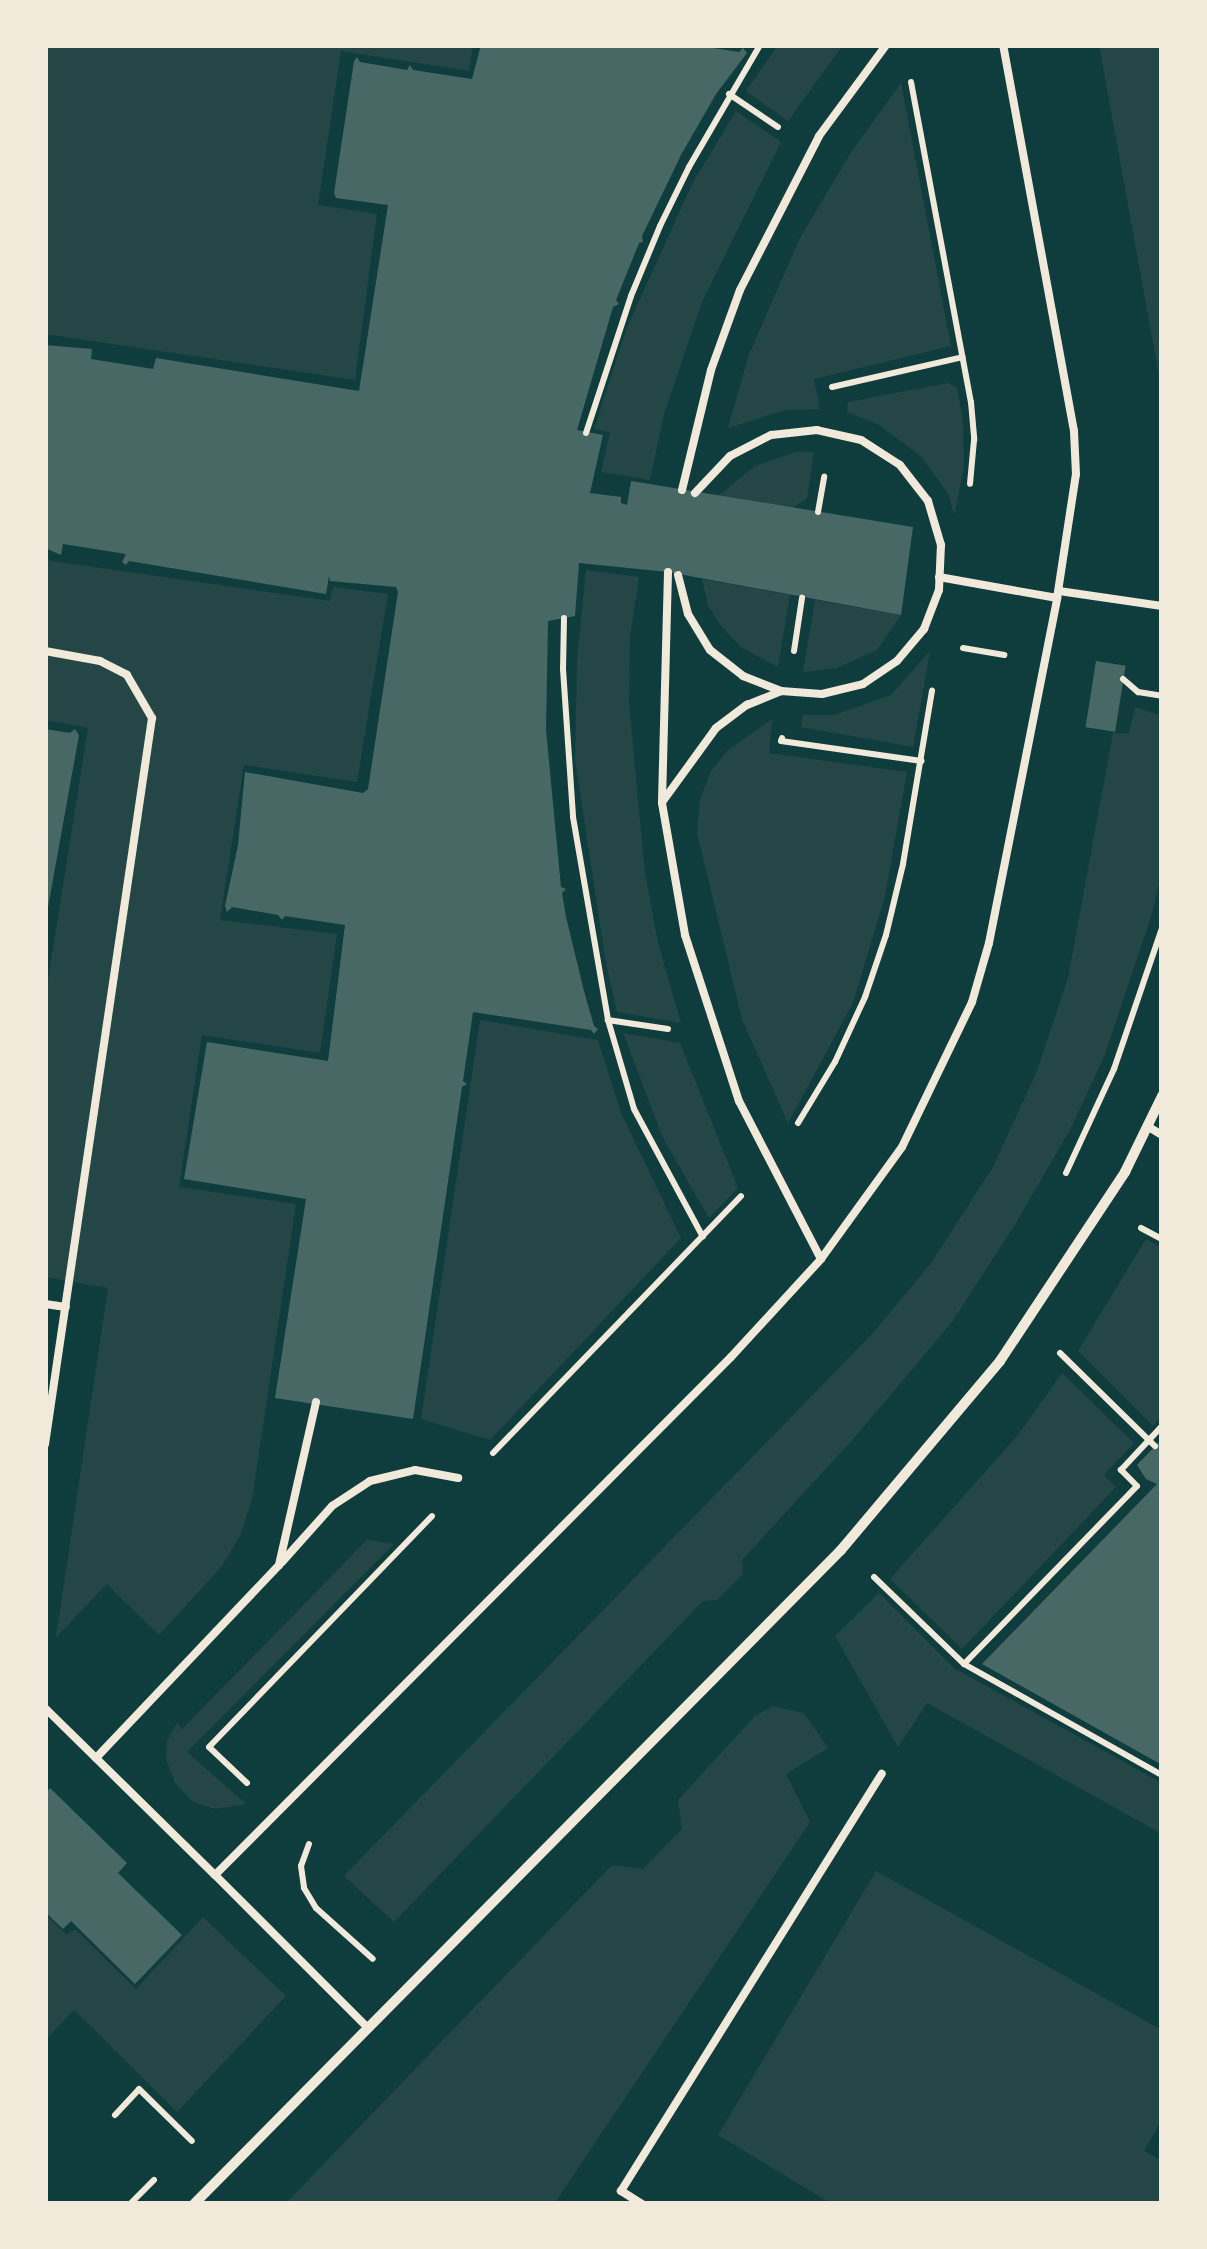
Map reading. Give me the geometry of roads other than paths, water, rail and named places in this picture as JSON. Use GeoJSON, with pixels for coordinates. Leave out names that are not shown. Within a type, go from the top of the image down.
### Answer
{"type":"FeatureCollection","features":[{"type":"Feature","properties":{"kind":"street"},"geometry":{"type":"LineString","coordinates":[[194,2204],[841,1550],[1000,1361],[1125,1172],[1162,1096]]}},
{"type":"Feature","properties":{"kind":"lane"},"geometry":{"type":"LineString","coordinates":[[682,490],[712,370],[740,290],[812,150],[886,45]]}},
{"type":"Feature","properties":{"kind":"lane"},"geometry":{"type":"LineString","coordinates":[[215,1875],[731,1357],[821,1259],[902,1148],[972,1002],[988,944],[1058,594],[1076,474],[1074,431],[1002,45]]}},
{"type":"Feature","properties":{"kind":"lane"},"geometry":{"type":"LineString","coordinates":[[695,492],[730,456],[771,436],[817,430],[861,440],[900,465],[928,501],[941,545],[939,590],[924,629],[897,661],[849,687],[822,694],[780,691],[742,676],[710,650],[688,614],[673,573],[662,803],[685,935],[714,1036],[739,1100],[821,1259]]}},
{"type":"Feature","properties":{"kind":"lane"},"geometry":{"type":"LineString","coordinates":[[939,577],[1162,606]]}},
{"type":"Feature","properties":{"kind":"lane"},"geometry":{"type":"LineString","coordinates":[[45,651],[100,660],[127,676],[152,718],[45,1444]]}},
{"type":"Feature","properties":{"kind":"lane"},"geometry":{"type":"LineString","coordinates":[[662,803],[716,728],[748,704],[780,691]]}},
{"type":"Feature","properties":{"kind":"lane"},"geometry":{"type":"LineString","coordinates":[[1147,1126],[1162,1135]]}},
{"type":"Feature","properties":{"kind":"lane"},"geometry":{"type":"LineString","coordinates":[[45,1304],[66,1307]]}},
{"type":"Feature","properties":{"kind":"lane"},"geometry":{"type":"LineString","coordinates":[[279,1565],[316,1402]]}},
{"type":"Feature","properties":{"kind":"lane"},"geometry":{"type":"LineString","coordinates":[[96,1758],[332,1506],[370,1481],[416,1470],[458,1478]]}},
{"type":"Feature","properties":{"kind":"lane"},"geometry":{"type":"LineString","coordinates":[[45,1708],[368,2028]]}},
{"type":"Feature","properties":{"kind":"lane"},"geometry":{"type":"LineString","coordinates":[[613,2204],[882,1774]]}},
{"type":"Feature","properties":{"kind":"lane"},"geometry":{"type":"LineString","coordinates":[[620,2192],[642,2204]]}}]}
